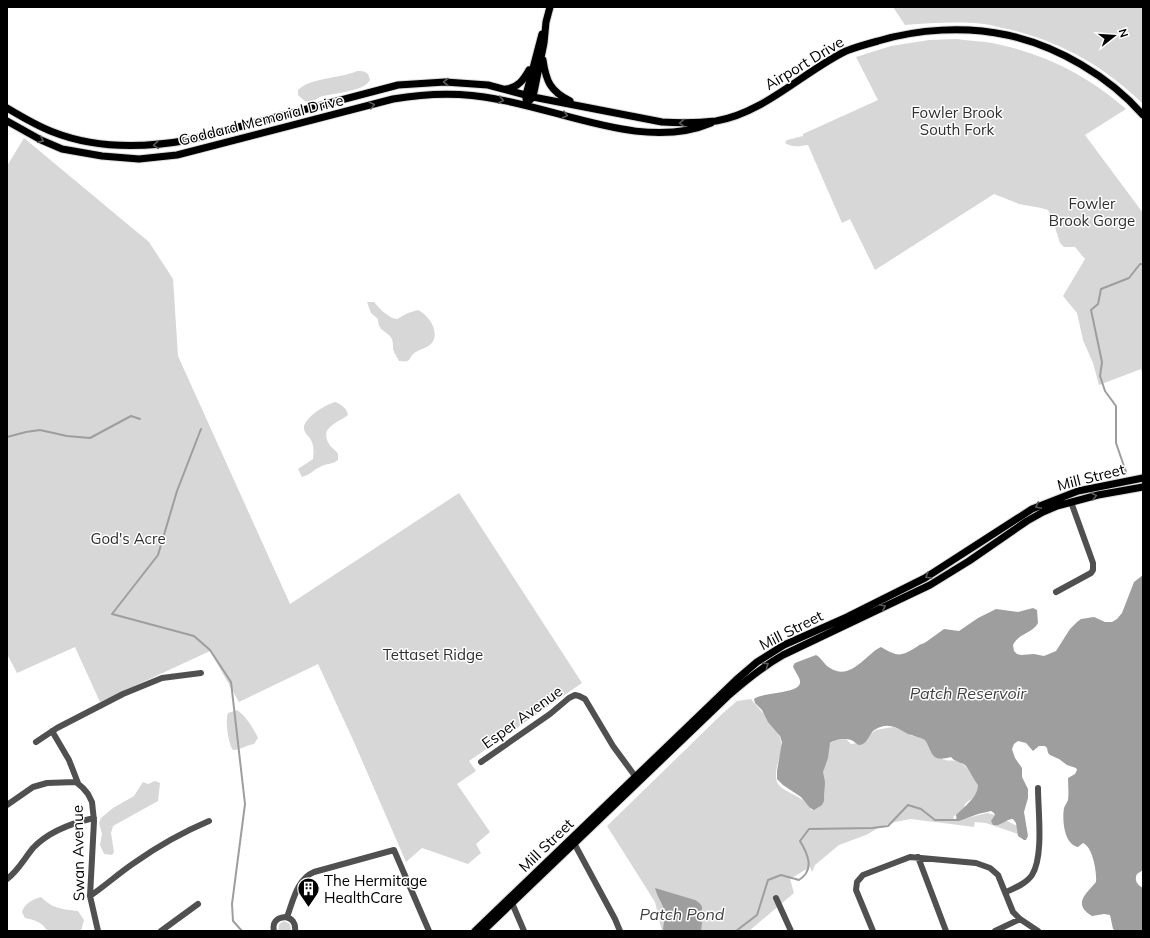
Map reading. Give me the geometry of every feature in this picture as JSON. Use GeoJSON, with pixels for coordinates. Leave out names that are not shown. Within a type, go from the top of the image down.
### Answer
{"type":"FeatureCollection","features":[{"type":"Feature","properties":{"kind":"main road","name":"Airport Drive"},"geometry":{"type":"LineString","coordinates":[[529,96],[535,59],[550,7]]}},
{"type":"Feature","properties":{"kind":"main road","name":"Airport Drive"},"geometry":{"type":"LineString","coordinates":[[546,22],[543,59],[545,74],[553,90],[571,102],[592,108]]}},
{"type":"Feature","properties":{"kind":"main road","name":"Airport Drive"},"geometry":{"type":"LineString","coordinates":[[544,43],[527,105],[617,128],[655,134],[703,127],[751,109],[768,100],[821,65],[848,50],[902,35],[944,31],[967,31],[1006,35],[1055,52],[1079,64],[1115,88],[1135,105],[1143,115]]}},
{"type":"Feature","properties":{"kind":"main road"},"geometry":{"type":"LineString","coordinates":[[504,89],[511,88],[520,83],[525,78],[535,59]]}},
{"type":"Feature","properties":{"kind":"main road","name":"Goddard Memorial Drive"},"geometry":{"type":"LineString","coordinates":[[7,108],[47,130],[63,136],[103,144],[144,146],[189,140],[398,85],[465,82],[488,85],[529,96]]}},
{"type":"Feature","properties":{"kind":"main road","name":"Goddard Memorial Drive"},"geometry":{"type":"LineString","coordinates":[[7,122],[41,140],[62,148],[102,156],[139,159],[180,154],[393,99],[415,95],[463,94],[496,98],[527,105]]}},
{"type":"Feature","properties":{"kind":"main road","name":"Airport Drive"},"geometry":{"type":"LineString","coordinates":[[529,96],[662,122],[679,123],[720,120]]}},
{"type":"Feature","properties":{"kind":"main road","name":"Mill Street"},"geometry":{"type":"LineString","coordinates":[[483,931],[750,676],[847,617],[925,578],[961,556],[1013,520],[1043,504],[1078,491],[1143,478]]}},
{"type":"Feature","properties":{"kind":"main road","name":"Mill Street"},"geometry":{"type":"LineString","coordinates":[[475,931],[635,776],[752,666],[784,645],[812,637],[930,585],[969,561],[1036,515],[1051,508],[1098,495],[1143,487]]}},
{"type":"Feature","properties":{"kind":"street"},"geometry":{"type":"LineString","coordinates":[[1056,592],[1091,573],[1093,570],[1093,563],[1071,502]]}},
{"type":"Feature","properties":{"kind":"street"},"geometry":{"type":"LineString","coordinates":[[36,742],[52,731],[123,694],[162,678],[201,673]]}},
{"type":"Feature","properties":{"kind":"street","name":"Esper Avenue"},"geometry":{"type":"LineString","coordinates":[[481,762],[550,714],[568,698],[575,695],[585,700],[613,746],[635,776]]}},
{"type":"Feature","properties":{"kind":"street"},"geometry":{"type":"LineString","coordinates":[[52,731],[69,760],[78,783]]}},
{"type":"Feature","properties":{"kind":"street","name":"Swan Avenue"},"geometry":{"type":"LineString","coordinates":[[7,805],[39,784],[53,782],[78,783],[90,797],[94,818],[90,896],[98,931]]}},
{"type":"Feature","properties":{"kind":"street"},"geometry":{"type":"LineString","coordinates":[[1006,892],[1025,882],[1032,876],[1036,865],[1039,846],[1038,788]]}},
{"type":"Feature","properties":{"kind":"street"},"geometry":{"type":"LineString","coordinates":[[7,879],[16,871],[32,849],[46,838],[64,827],[94,818]]}},
{"type":"Feature","properties":{"kind":"street"},"geometry":{"type":"LineString","coordinates":[[90,896],[154,850],[209,821]]}},
{"type":"Feature","properties":{"kind":"street"},"geometry":{"type":"LineString","coordinates":[[574,843],[620,931]]}},
{"type":"Feature","properties":{"kind":"street"},"geometry":{"type":"LineString","coordinates":[[287,917],[300,884],[307,876],[314,872],[394,850],[429,931]]}},
{"type":"Feature","properties":{"kind":"street"},"geometry":{"type":"LineString","coordinates":[[918,857],[946,931]]}},
{"type":"Feature","properties":{"kind":"street"},"geometry":{"type":"LineString","coordinates":[[873,931],[856,890],[859,878],[906,858],[918,857],[976,863],[990,868],[998,875],[1006,892],[1011,908],[1020,919],[1038,931]]}},
{"type":"Feature","properties":{"kind":"street"},"geometry":{"type":"LineString","coordinates":[[776,898],[791,931]]}},
{"type":"Feature","properties":{"kind":"street"},"geometry":{"type":"LineString","coordinates":[[512,903],[524,931]]}},
{"type":"Feature","properties":{"kind":"street"},"geometry":{"type":"LineString","coordinates":[[161,931],[198,904]]}},
{"type":"Feature","properties":{"kind":"street"},"geometry":{"type":"LineString","coordinates":[[274,931],[276,920],[280,917],[287,917],[291,919],[294,923],[295,931]]}},
{"type":"Feature","properties":{"kind":"street"},"geometry":{"type":"LineString","coordinates":[[995,931],[1020,919]]}},
{"type":"Feature","properties":{"kind":"green space"},"geometry":{"type":"Polygon","coordinates":[[[893,7],[1143,7],[1143,104],[1128,90],[1097,67],[1064,48],[1046,41],[1027,34],[984,24],[954,22],[905,25],[893,7]]]}},
{"type":"Feature","properties":{"kind":"green space","name":"Fowler Brook South Fork"},"geometry":{"type":"Polygon","coordinates":[[[957,39],[987,42],[1015,48],[1049,60],[1097,86],[1126,109],[1085,135],[1143,213],[1143,375],[1141,369],[1099,385],[1093,363],[1083,340],[1077,313],[1063,296],[1085,259],[1075,247],[1064,247],[1060,243],[1048,210],[1019,204],[994,194],[875,270],[850,219],[842,223],[808,145],[793,146],[785,143],[787,140],[803,136],[803,134],[878,100],[856,57],[891,46],[929,40],[957,39]]]}},
{"type":"Feature","properties":{"kind":"green space"},"geometry":{"type":"Polygon","coordinates":[[[357,71],[366,72],[370,80],[367,84],[355,90],[320,97],[310,102],[304,100],[298,95],[298,90],[310,83],[357,71]]]}},
{"type":"Feature","properties":{"kind":"green space","name":"God's Acre"},"geometry":{"type":"Polygon","coordinates":[[[24,138],[149,242],[173,279],[178,356],[290,604],[459,493],[582,683],[469,761],[476,771],[457,784],[490,832],[476,844],[481,853],[468,864],[422,848],[406,862],[354,742],[318,664],[239,702],[210,651],[100,702],[75,647],[17,673],[7,654],[7,166],[24,138]]]}},
{"type":"Feature","properties":{"kind":"green space"},"geometry":{"type":"Polygon","coordinates":[[[367,302],[374,302],[382,311],[392,318],[397,319],[418,310],[422,312],[430,320],[435,335],[434,340],[431,344],[413,354],[409,360],[399,361],[393,350],[392,339],[381,329],[378,319],[371,313],[367,302]]]}},
{"type":"Feature","properties":{"kind":"green space"},"geometry":{"type":"Polygon","coordinates":[[[336,402],[345,409],[348,415],[331,426],[326,433],[329,444],[338,454],[338,460],[334,463],[322,466],[302,477],[298,469],[313,459],[314,453],[311,439],[305,432],[304,425],[316,412],[327,405],[336,402]]]}},
{"type":"Feature","properties":{"kind":"green space"},"geometry":{"type":"Polygon","coordinates":[[[751,699],[772,724],[781,741],[781,752],[776,773],[778,784],[804,801],[811,810],[821,804],[824,799],[823,771],[828,745],[835,740],[846,739],[851,744],[858,743],[876,730],[893,727],[912,736],[924,737],[942,759],[960,762],[974,776],[979,786],[978,794],[965,804],[964,809],[953,817],[955,821],[987,813],[996,815],[1017,826],[1018,834],[986,823],[975,822],[974,827],[911,819],[895,822],[839,845],[815,865],[812,872],[810,867],[790,879],[794,893],[749,931],[662,931],[655,902],[607,826],[722,714],[737,701],[751,699]]]}},
{"type":"Feature","properties":{"kind":"green space"},"geometry":{"type":"Polygon","coordinates":[[[237,710],[247,719],[258,738],[254,744],[233,750],[228,737],[227,716],[228,713],[237,710]]]}},
{"type":"Feature","properties":{"kind":"green space"},"geometry":{"type":"Polygon","coordinates":[[[155,781],[160,783],[158,801],[113,826],[111,833],[114,852],[112,855],[104,854],[100,845],[102,834],[99,823],[101,818],[113,808],[134,796],[143,782],[148,784],[155,781]]]}},
{"type":"Feature","properties":{"kind":"green space"},"geometry":{"type":"Polygon","coordinates":[[[41,897],[54,906],[62,909],[78,911],[84,920],[81,931],[47,931],[41,923],[25,918],[22,912],[23,909],[27,904],[41,897]]]}},
{"type":"Feature","properties":{"kind":"green space"},"geometry":{"type":"Polygon","coordinates":[[[284,921],[290,924],[291,931],[278,931],[279,924],[284,921]]]}},
{"type":"Feature","properties":{"kind":"water","name":"Patch Reservoir"},"geometry":{"type":"Polygon","coordinates":[[[1143,575],[1143,870],[1137,874],[1136,880],[1143,888],[1143,931],[1116,931],[1113,929],[1110,915],[1104,914],[1092,916],[1086,912],[1083,907],[1082,903],[1085,895],[1096,882],[1094,861],[1086,845],[1083,843],[1078,847],[1073,845],[1067,837],[1063,819],[1064,808],[1068,800],[1068,778],[1075,774],[1077,770],[1076,768],[1067,765],[1050,755],[1045,746],[1039,746],[1033,751],[1026,743],[1018,741],[1014,744],[1012,749],[1015,758],[1022,768],[1022,777],[1028,789],[1028,798],[1024,812],[1028,836],[1026,840],[1018,836],[1016,823],[1013,819],[998,825],[993,825],[991,821],[995,815],[991,811],[957,821],[956,815],[976,794],[978,785],[968,769],[965,765],[951,757],[939,759],[933,755],[925,740],[889,726],[876,729],[864,743],[859,745],[852,740],[846,739],[837,740],[830,743],[828,758],[823,772],[825,782],[824,801],[822,805],[814,810],[810,808],[801,797],[777,779],[782,742],[780,736],[768,722],[762,710],[755,703],[754,699],[798,687],[800,681],[793,666],[795,663],[816,655],[830,668],[837,671],[844,671],[857,666],[881,647],[892,653],[903,654],[926,642],[944,629],[959,631],[978,618],[996,609],[1018,612],[1033,608],[1037,610],[1038,623],[1033,629],[1019,638],[1013,645],[1014,651],[1017,654],[1034,654],[1044,656],[1056,651],[1070,629],[1081,619],[1094,617],[1105,622],[1112,622],[1117,619],[1122,613],[1134,582],[1143,575]]]}},
{"type":"Feature","properties":{"kind":"water","name":"Patch Pond"},"geometry":{"type":"Polygon","coordinates":[[[655,888],[695,900],[700,904],[702,909],[700,917],[702,922],[701,931],[663,931],[665,912],[655,888]]]}},
{"type":"Feature","properties":{"kind":"waterway"},"geometry":{"type":"LineString","coordinates":[[1126,472],[1116,443],[1116,406],[1105,391],[1100,376],[1102,362],[1091,310],[1098,304],[1101,289],[1129,278],[1140,264],[1143,264]]}},
{"type":"Feature","properties":{"kind":"waterway"},"geometry":{"type":"LineString","coordinates":[[7,437],[40,430],[67,436],[90,438],[131,416],[140,419]]}},
{"type":"Feature","properties":{"kind":"waterway"},"geometry":{"type":"LineString","coordinates":[[201,429],[177,491],[158,555],[112,614],[194,636],[210,650],[231,682],[245,804],[232,904],[233,921],[242,931]]}},
{"type":"Feature","properties":{"kind":"waterway"},"geometry":{"type":"LineString","coordinates":[[736,931],[757,915],[768,880],[781,875],[799,880],[807,872],[807,856],[800,841],[809,829],[872,828],[888,826],[908,805],[921,809],[935,820],[958,819]]}},
{"type":"Feature","properties":{"kind":"place","name":"The Hermitage HealthCare"},"geometry":{"type":"Point","coordinates":[309,908]}},
{"type":"Feature","properties":{"kind":"park label","name":"Fowler Brook Gorge"},"geometry":{"type":"Point","coordinates":[1092,212]}},
{"type":"Feature","properties":{"kind":"park label","name":"Tettaset Ridge"},"geometry":{"type":"Point","coordinates":[433,654]}}]}
